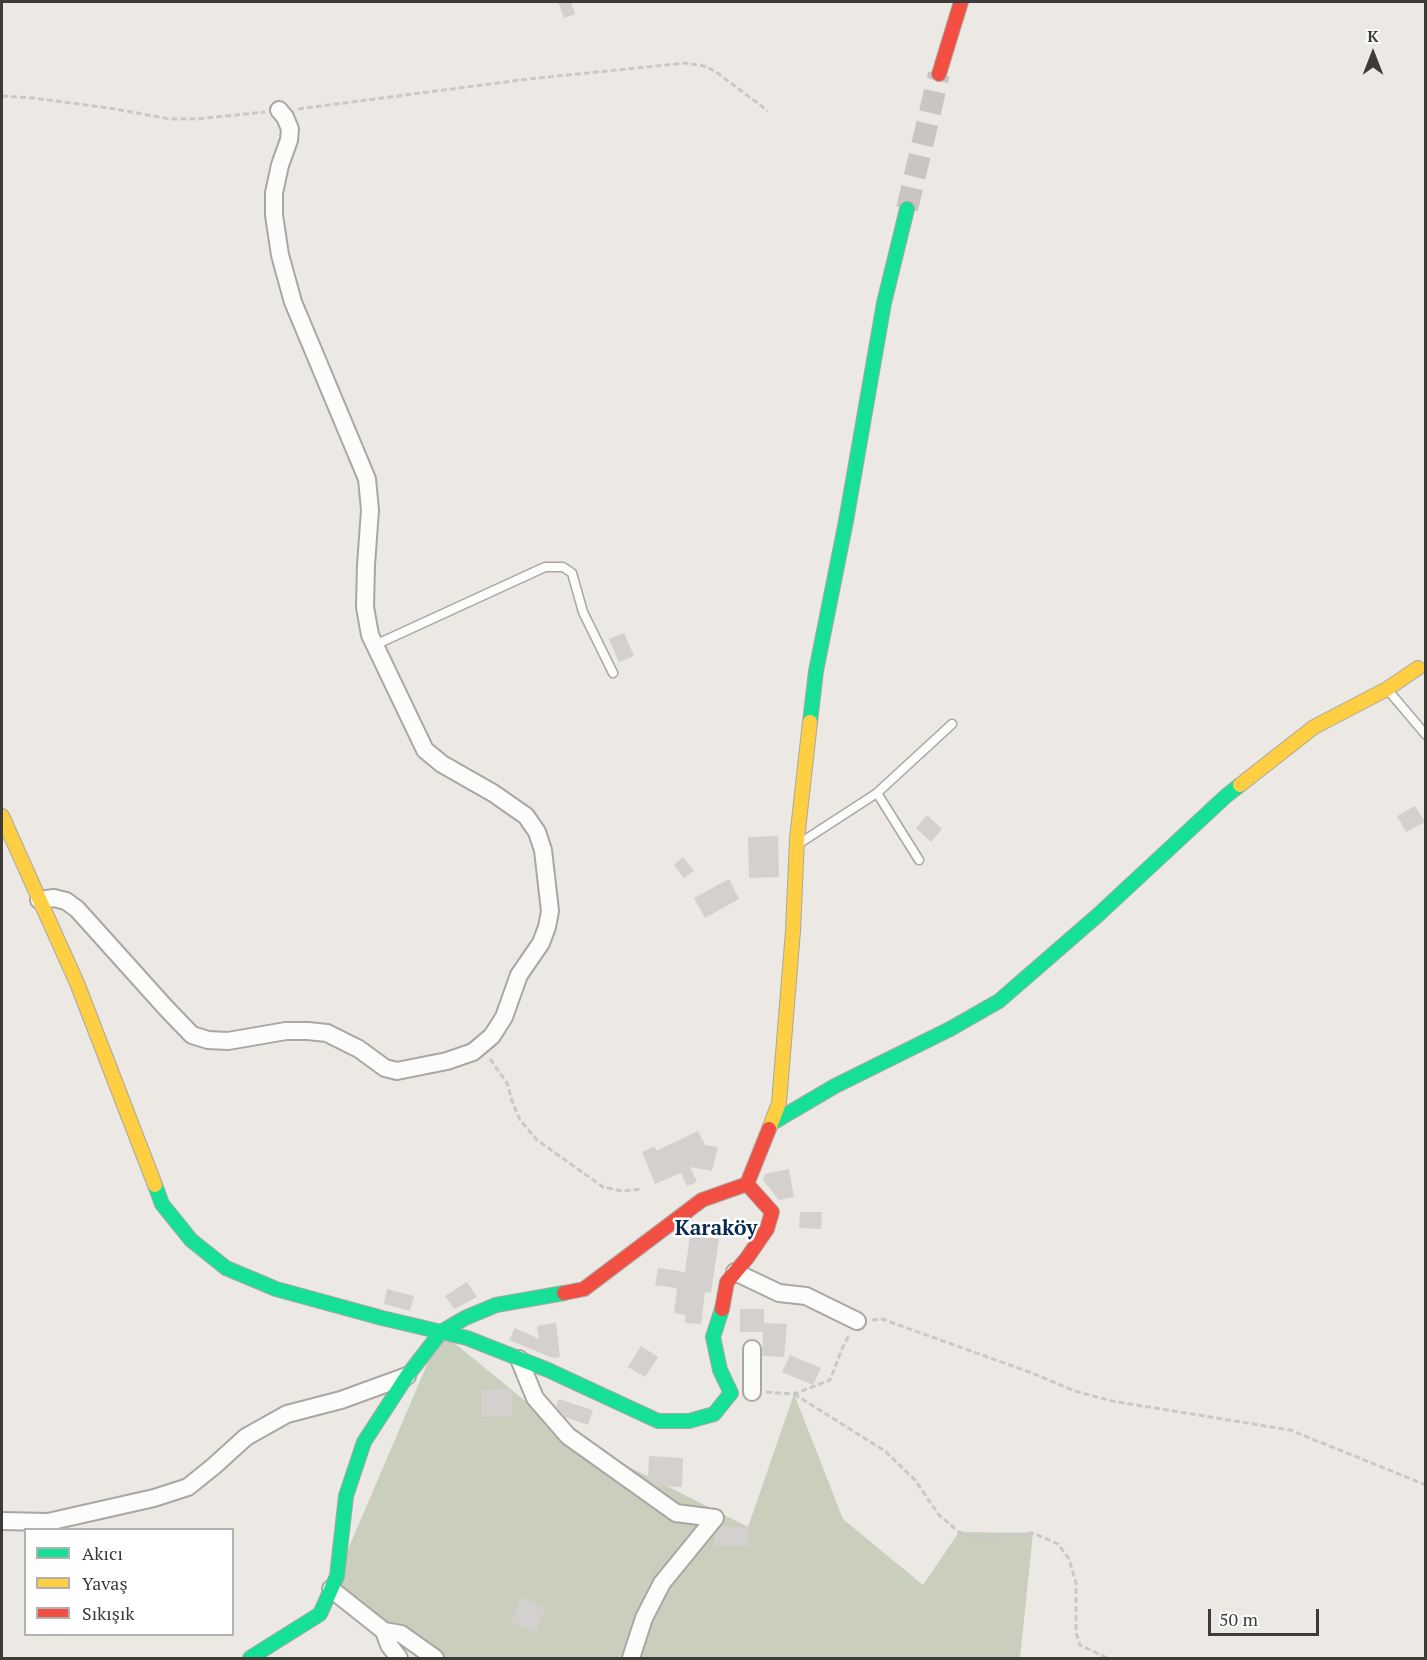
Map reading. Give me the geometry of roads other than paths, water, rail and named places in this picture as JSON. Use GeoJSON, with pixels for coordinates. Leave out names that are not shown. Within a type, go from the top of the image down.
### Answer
{"type":"FeatureCollection","features":[{"type":"Feature","properties":{"kind":"street"},"geometry":{"type":"LineString","coordinates":[[939,75],[961,2]]}},
{"type":"Feature","properties":{"kind":"street"},"geometry":{"type":"LineString","coordinates":[[39,900],[54,898],[66,901],[77,909],[192,1035],[208,1041],[228,1041],[286,1031],[327,1033],[359,1049],[385,1068],[397,1071],[447,1061],[476,1050],[492,1036],[504,1017],[519,975],[541,943],[547,927],[550,911],[543,850],[537,832],[526,816],[493,793],[442,764],[425,750],[370,635],[365,607],[370,510],[367,479],[293,302],[280,255],[274,215],[274,193],[290,129],[279,110]]}},
{"type":"Feature","properties":{"kind":"street"},"geometry":{"type":"LineString","coordinates":[[250,1659],[320,1614],[337,1576],[346,1496],[364,1442],[407,1376],[441,1332],[465,1318],[496,1305],[584,1289],[702,1200],[747,1184],[779,1104],[793,931],[797,845],[816,671],[846,520],[884,303],[907,209]]}},
{"type":"Feature","properties":{"kind":"street"},"geometry":{"type":"LineString","coordinates":[[772,1123],[836,1086],[950,1029],[999,1001],[1098,915],[1226,795],[1314,727],[1387,689],[1419,668]]}},
{"type":"Feature","properties":{"kind":"street"},"geometry":{"type":"LineString","coordinates":[[2,816],[77,983],[162,1204],[191,1240],[226,1268],[276,1289],[467,1338],[548,1370],[658,1421],[689,1421],[714,1414],[731,1393],[720,1370],[713,1337],[727,1282],[767,1229],[772,1212],[747,1184]]}},
{"type":"Feature","properties":{"kind":"street"},"geometry":{"type":"LineString","coordinates":[[735,1272],[779,1293],[806,1296],[856,1321]]}},
{"type":"Feature","properties":{"kind":"street"},"geometry":{"type":"LineString","coordinates":[[752,1349],[752,1392]]}},
{"type":"Feature","properties":{"kind":"street"},"geometry":{"type":"LineString","coordinates":[[519,1359],[535,1398],[568,1436],[676,1513],[715,1518],[662,1583],[644,1618],[631,1659]]}},
{"type":"Feature","properties":{"kind":"street"},"geometry":{"type":"LineString","coordinates":[[2,1521],[48,1522],[154,1498],[188,1487],[214,1467],[246,1437],[287,1414],[341,1400],[407,1376]]}},
{"type":"Feature","properties":{"kind":"street"},"geometry":{"type":"LineString","coordinates":[[331,1589],[384,1631],[401,1634],[435,1659]]}},
{"type":"Feature","properties":{"kind":"street"},"geometry":{"type":"LineString","coordinates":[[384,1631],[388,1645],[399,1659]]}},
{"type":"Feature","properties":{"kind":"lane"},"geometry":{"type":"LineString","coordinates":[[375,645],[545,567],[563,567],[572,573],[583,612],[613,673]]}},
{"type":"Feature","properties":{"kind":"lane"},"geometry":{"type":"LineString","coordinates":[[1387,689],[1425,735]]}},
{"type":"Feature","properties":{"kind":"lane"},"geometry":{"type":"LineString","coordinates":[[797,845],[878,793],[952,724]]}},
{"type":"Feature","properties":{"kind":"lane"},"geometry":{"type":"LineString","coordinates":[[878,793],[919,860]]}},
{"type":"Feature","properties":{"kind":"tunnel"},"geometry":{"type":"LineString","coordinates":[[907,209],[939,74]]}},
{"type":"Feature","properties":{"kind":"district","name":"Karaköy"},"geometry":{"type":"Point","coordinates":[716,1229]}}]}
